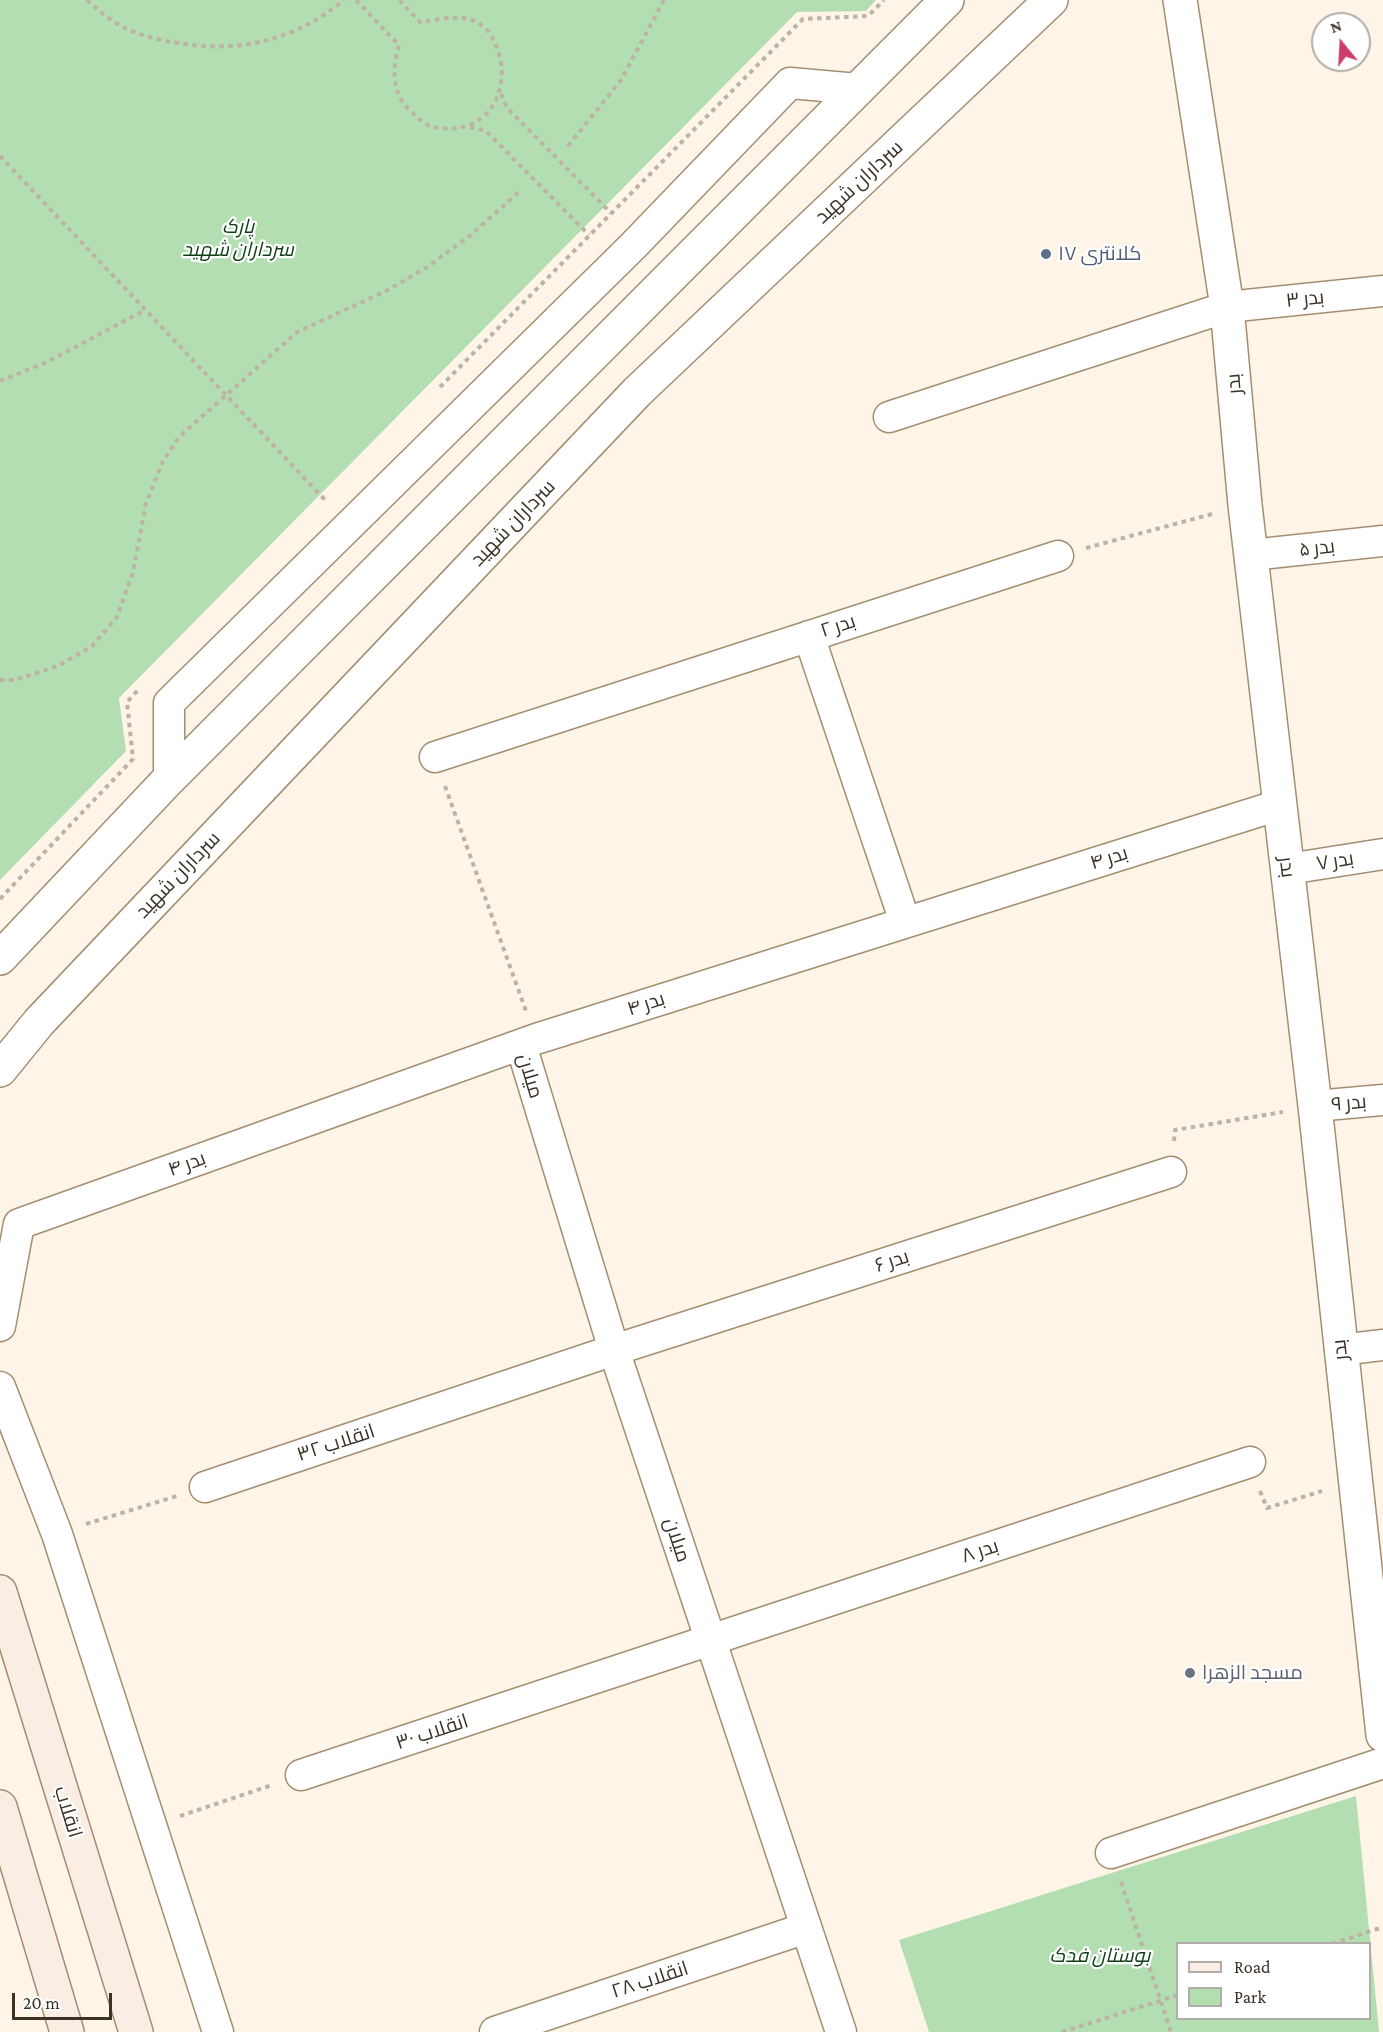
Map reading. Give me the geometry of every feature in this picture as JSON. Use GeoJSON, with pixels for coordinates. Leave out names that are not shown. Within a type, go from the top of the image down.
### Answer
{"type":"FeatureCollection","features":[{"type":"Feature","properties":{"kind":"main road","name":"انقلاب"},"geometry":{"type":"LineString","coordinates":[[0,1592],[136,2032]]}},
{"type":"Feature","properties":{"kind":"main road"},"geometry":{"type":"LineString","coordinates":[[0,1807],[67,2032]]}},
{"type":"Feature","properties":{"kind":"street"},"geometry":{"type":"LineString","coordinates":[[0,958],[169,779],[947,0]]}},
{"type":"Feature","properties":{"kind":"street","name":"سرداران شهید"},"geometry":{"type":"LineString","coordinates":[[0,1070],[39,1022],[637,392],[1051,0]]}},
{"type":"Feature","properties":{"kind":"street","name":"بدر"},"geometry":{"type":"LineString","coordinates":[[1180,0],[1227,307],[1245,505],[1355,1482],[1376,1618],[1383,1735]]}},
{"type":"Feature","properties":{"kind":"street"},"geometry":{"type":"LineString","coordinates":[[169,779],[169,703],[616,263],[790,83],[858,89]]}},
{"type":"Feature","properties":{"kind":"street","name":"بدر ۳"},"geometry":{"type":"LineString","coordinates":[[889,417],[1227,307],[1383,291]]}},
{"type":"Feature","properties":{"kind":"street","name":"بدر ۵"},"geometry":{"type":"LineString","coordinates":[[1251,555],[1383,541]]}},
{"type":"Feature","properties":{"kind":"street","name":"بدر ۲"},"geometry":{"type":"LineString","coordinates":[[435,757],[1058,556]]}},
{"type":"Feature","properties":{"kind":"street"},"geometry":{"type":"LineString","coordinates":[[809,636],[905,922]]}},
{"type":"Feature","properties":{"kind":"street","name":"بدر ۴"},"geometry":{"type":"LineString","coordinates":[[0,1326],[19,1224],[529,1042],[1279,805]]}},
{"type":"Feature","properties":{"kind":"street","name":"بدر ۷"},"geometry":{"type":"LineString","coordinates":[[1287,869],[1383,854]]}},
{"type":"Feature","properties":{"kind":"street","name":"میلان"},"geometry":{"type":"LineString","coordinates":[[529,1042],[614,1350],[841,2032]]}},
{"type":"Feature","properties":{"kind":"street","name":"بدر ۹"},"geometry":{"type":"LineString","coordinates":[[1314,1106],[1383,1100]]}},
{"type":"Feature","properties":{"kind":"street","name":"بدر ۶"},"geometry":{"type":"LineString","coordinates":[[614,1350],[1171,1172]]}},
{"type":"Feature","properties":{"kind":"street"},"geometry":{"type":"LineString","coordinates":[[1340,1350],[1383,1345]]}},
{"type":"Feature","properties":{"kind":"street","name":"انقلاب ۳۲"},"geometry":{"type":"LineString","coordinates":[[205,1487],[614,1350]]}},
{"type":"Feature","properties":{"kind":"street"},"geometry":{"type":"LineString","coordinates":[[0,1387],[57,1534],[153,1824],[218,2032]]}},
{"type":"Feature","properties":{"kind":"street","name":"بدر ۸"},"geometry":{"type":"LineString","coordinates":[[710,1640],[1250,1462]]}},
{"type":"Feature","properties":{"kind":"street","name":"انقلاب ۳۰"},"geometry":{"type":"LineString","coordinates":[[301,1775],[710,1640]]}},
{"type":"Feature","properties":{"kind":"street"},"geometry":{"type":"LineString","coordinates":[[1111,1853],[1383,1763]]}},
{"type":"Feature","properties":{"kind":"street","name":"انقلاب ۲۸"},"geometry":{"type":"LineString","coordinates":[[495,2032],[806,1928]]}},
{"type":"Feature","properties":{"kind":"path"},"geometry":{"type":"LineString","coordinates":[[87,0],[117,24],[156,39],[205,48],[255,45],[292,33],[322,18],[344,0]]}},
{"type":"Feature","properties":{"kind":"path"},"geometry":{"type":"LineString","coordinates":[[356,0],[399,45],[394,61],[394,85],[407,108],[426,125],[446,129],[469,126],[486,131],[616,263]]}},
{"type":"Feature","properties":{"kind":"path"},"geometry":{"type":"LineString","coordinates":[[399,0],[420,22],[452,18],[477,22],[493,36],[503,72],[501,93],[489,112],[469,126]]}},
{"type":"Feature","properties":{"kind":"path"},"geometry":{"type":"LineString","coordinates":[[568,146],[621,81],[664,0]]}},
{"type":"Feature","properties":{"kind":"path"},"geometry":{"type":"LineString","coordinates":[[501,93],[507,108],[639,240]]}},
{"type":"Feature","properties":{"kind":"path"},"geometry":{"type":"LineString","coordinates":[[0,156],[351,526]]}},
{"type":"Feature","properties":{"kind":"path"},"geometry":{"type":"LineString","coordinates":[[0,680],[15,680],[58,666],[92,646],[117,617],[134,572],[146,503],[163,461],[179,438],[297,332],[384,292],[426,268],[471,235],[521,190]]}},
{"type":"Feature","properties":{"kind":"path"},"geometry":{"type":"LineString","coordinates":[[0,381],[47,362],[145,310]]}},
{"type":"Feature","properties":{"kind":"path"},"geometry":{"type":"LineString","coordinates":[[1058,556],[1245,505]]}},
{"type":"Feature","properties":{"kind":"path"},"geometry":{"type":"LineString","coordinates":[[435,757],[529,1042]]}},
{"type":"Feature","properties":{"kind":"path"},"geometry":{"type":"LineString","coordinates":[[1171,1172],[1175,1130],[1314,1106]]}},
{"type":"Feature","properties":{"kind":"path"},"geometry":{"type":"LineString","coordinates":[[1250,1462],[1267,1508],[1355,1482]]}},
{"type":"Feature","properties":{"kind":"path"},"geometry":{"type":"LineString","coordinates":[[57,1534],[205,1487]]}},
{"type":"Feature","properties":{"kind":"path"},"geometry":{"type":"LineString","coordinates":[[153,1824],[301,1775]]}},
{"type":"Feature","properties":{"kind":"path"},"geometry":{"type":"LineString","coordinates":[[1111,1853],[1171,2032]]}},
{"type":"Feature","properties":{"kind":"path"},"geometry":{"type":"LineString","coordinates":[[1338,1942],[1383,1927]]}},
{"type":"Feature","properties":{"kind":"path"},"geometry":{"type":"LineString","coordinates":[[1062,2032],[1176,1996]]}},
{"type":"Feature","properties":{"kind":"green space","name":"پارک سرداران شهید"},"geometry":{"type":"Polygon","coordinates":[[[0,0],[876,0],[866,11],[797,12],[119,698],[126,751],[0,880],[0,0]]]}},
{"type":"Feature","properties":{"kind":"green space","name":"بوستان فدک"},"geometry":{"type":"Polygon","coordinates":[[[1356,1796],[1370,1942],[1176,1942],[1176,2020],[1371,2020],[1371,1950],[1379,2032],[929,2032],[899,1940],[1356,1796]]]}},
{"type":"Feature","properties":{"kind":"place","name":"کلانتری ۱۷"},"geometry":{"type":"Point","coordinates":[1046,254]}},
{"type":"Feature","properties":{"kind":"place","name":"مسجد الزهرا"},"geometry":{"type":"Point","coordinates":[1190,1673]}}]}
